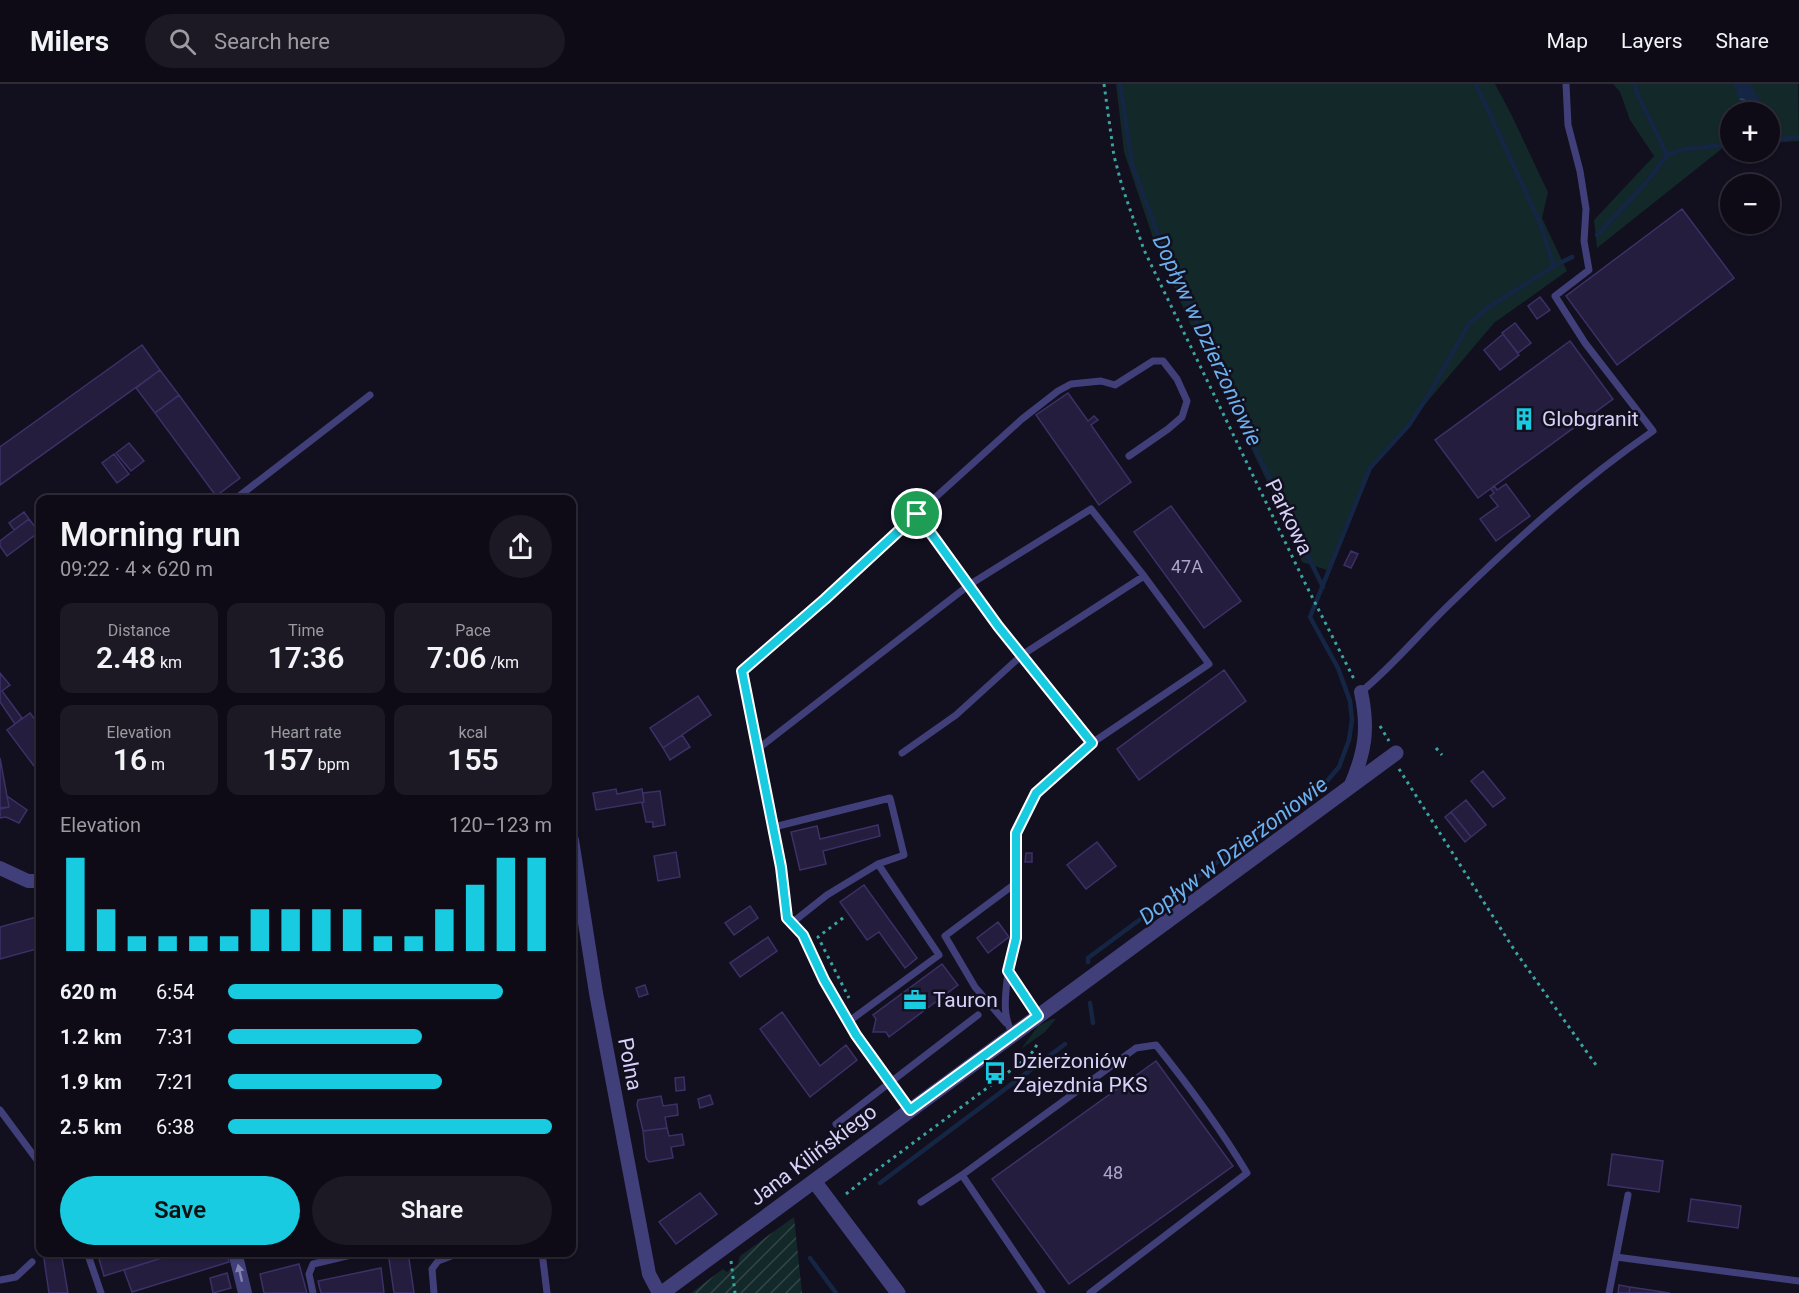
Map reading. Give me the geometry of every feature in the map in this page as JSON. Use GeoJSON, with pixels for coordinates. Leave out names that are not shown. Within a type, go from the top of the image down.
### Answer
{"type":"FeatureCollection","features":[{"type":"Feature","properties":{"kind":"street"},"geometry":{"type":"LineString","coordinates":[[1350,787],[1364,748],[1366,715],[1361,692]]}},
{"type":"Feature","properties":{"kind":"street","name":"Jana Kilińskiego"},"geometry":{"type":"LineString","coordinates":[[660,1293],[910,1110],[1009,1028],[1038,1016],[1393,755]]}},
{"type":"Feature","properties":{"kind":"street","name":"Polna"},"geometry":{"type":"LineString","coordinates":[[576,866],[596,993],[649,1274],[660,1293]]}},
{"type":"Feature","properties":{"kind":"street"},"geometry":{"type":"LineString","coordinates":[[0,868],[28,881],[36,881]]}},
{"type":"Feature","properties":{"kind":"street"},"geometry":{"type":"LineString","coordinates":[[814,1181],[898,1293]]}},
{"type":"Feature","properties":{"kind":"street"},"geometry":{"type":"LineString","coordinates":[[236,1257],[245,1293]]}},
{"type":"Feature","properties":{"kind":"lane"},"geometry":{"type":"LineString","coordinates":[[1361,692],[1378,679],[1436,617],[1561,500],[1653,430],[1585,343],[1555,296],[1589,270],[1584,241],[1586,209],[1580,171],[1568,125],[1566,84]]}},
{"type":"Feature","properties":{"kind":"lane"},"geometry":{"type":"LineString","coordinates":[[910,1110],[848,1022],[824,980],[803,935],[787,918],[774,827],[742,671],[825,599],[1022,419],[1058,391],[1071,384],[1101,381],[1115,385],[1153,361],[1163,361],[1178,379],[1188,401],[1182,417],[1129,456]]}},
{"type":"Feature","properties":{"kind":"lane"},"geometry":{"type":"LineString","coordinates":[[240,495],[370,395]]}},
{"type":"Feature","properties":{"kind":"lane"},"geometry":{"type":"LineString","coordinates":[[759,748],[969,585],[1091,509],[1209,664],[1092,743],[1036,793],[1016,833],[1016,938],[1008,971],[1005,997],[1009,1028]]}},
{"type":"Feature","properties":{"kind":"lane"},"geometry":{"type":"LineString","coordinates":[[917,514],[998,626],[1092,743]]}},
{"type":"Feature","properties":{"kind":"lane"},"geometry":{"type":"LineString","coordinates":[[902,753],[956,715],[1022,655],[1144,576]]}},
{"type":"Feature","properties":{"kind":"lane"},"geometry":{"type":"LineString","coordinates":[[774,827],[890,798],[904,855],[878,864],[827,895],[793,922]]}},
{"type":"Feature","properties":{"kind":"lane"},"geometry":{"type":"LineString","coordinates":[[848,1022],[939,955],[878,864]]}},
{"type":"Feature","properties":{"kind":"lane"},"geometry":{"type":"LineString","coordinates":[[1009,1028],[975,987],[945,936],[1016,883]]}},
{"type":"Feature","properties":{"kind":"lane"},"geometry":{"type":"LineString","coordinates":[[1008,971],[1038,1016]]}},
{"type":"Feature","properties":{"kind":"lane"},"geometry":{"type":"LineString","coordinates":[[836,1124],[978,1015]]}},
{"type":"Feature","properties":{"kind":"lane"},"geometry":{"type":"LineString","coordinates":[[921,1202],[1136,1048],[1156,1045],[1182,1077],[1247,1173],[1090,1293]]}},
{"type":"Feature","properties":{"kind":"lane"},"geometry":{"type":"LineString","coordinates":[[0,1110],[36,1159]]}},
{"type":"Feature","properties":{"kind":"lane"},"geometry":{"type":"LineString","coordinates":[[962,1174],[1042,1293]]}},
{"type":"Feature","properties":{"kind":"lane"},"geometry":{"type":"LineString","coordinates":[[1610,1293],[1628,1195]]}},
{"type":"Feature","properties":{"kind":"lane"},"geometry":{"type":"LineString","coordinates":[[89,1257],[101,1293]]}},
{"type":"Feature","properties":{"kind":"lane"},"geometry":{"type":"LineString","coordinates":[[313,1293],[309,1274],[313,1264],[343,1257]]}},
{"type":"Feature","properties":{"kind":"lane"},"geometry":{"type":"LineString","coordinates":[[434,1293],[432,1269],[438,1261],[449,1257]]}},
{"type":"Feature","properties":{"kind":"lane"},"geometry":{"type":"LineString","coordinates":[[543,1257],[547,1293]]}},
{"type":"Feature","properties":{"kind":"lane"},"geometry":{"type":"LineString","coordinates":[[1616,1257],[1799,1281]]}},
{"type":"Feature","properties":{"kind":"lane"},"geometry":{"type":"LineString","coordinates":[[0,1280],[16,1277],[32,1262]]}},
{"type":"Feature","properties":{"kind":"path","name":"Parkowa"},"geometry":{"type":"LineString","coordinates":[[1104,84],[1114,156],[1144,249],[1305,585],[1361,692]]}},
{"type":"Feature","properties":{"kind":"path"},"geometry":{"type":"LineString","coordinates":[[1378,723],[1393,755],[1515,951],[1596,1065]]}},
{"type":"Feature","properties":{"kind":"path"},"geometry":{"type":"LineString","coordinates":[[1436,748],[1442,755]]}},
{"type":"Feature","properties":{"kind":"path"},"geometry":{"type":"LineString","coordinates":[[843,918],[818,937],[852,1004],[860,1014]]}},
{"type":"Feature","properties":{"kind":"path"},"geometry":{"type":"LineString","coordinates":[[846,1194],[1026,1059],[1035,1049],[1038,1041]]}},
{"type":"Feature","properties":{"kind":"path"},"geometry":{"type":"LineString","coordinates":[[727,1245],[735,1293]]}},
{"type":"Feature","properties":{"kind":"green space"},"geometry":{"type":"Polygon","coordinates":[[[1116,84],[1495,84],[1548,192],[1542,218],[1567,271],[1494,323],[1371,468],[1330,571],[1302,562],[1283,514],[1189,321],[1155,244],[1124,152],[1116,84]]]}},
{"type":"Feature","properties":{"kind":"green space"},"geometry":{"type":"Polygon","coordinates":[[[1613,84],[1798,84],[1799,141],[1780,142],[1780,102],[1720,102],[1720,150],[1597,248],[1594,220],[1654,156],[1630,120],[1620,92],[1613,84]]]}},
{"type":"Feature","properties":{"kind":"green space"},"geometry":{"type":"Polygon","coordinates":[[[1056,1019],[1045,1032],[1021,1049],[1038,1026],[1056,1019]]]}},
{"type":"Feature","properties":{"kind":"green space"},"geometry":{"type":"Polygon","coordinates":[[[794,1217],[802,1293],[691,1293],[723,1269],[727,1272],[738,1264],[740,1256],[794,1217]]]}},
{"type":"Feature","properties":{"kind":"water"},"geometry":{"type":"Polygon","coordinates":[[[1733,84],[1750,84],[1761,102],[1741,102],[1733,84]]]}},
{"type":"Feature","properties":{"kind":"building"},"geometry":{"type":"Polygon","coordinates":[[[1682,209],[1734,278],[1617,365],[1566,296],[1682,209]]]}},
{"type":"Feature","properties":{"kind":"building"},"geometry":{"type":"Polygon","coordinates":[[[1540,297],[1550,310],[1537,319],[1528,306],[1540,297]]]}},
{"type":"Feature","properties":{"kind":"building"},"geometry":{"type":"Polygon","coordinates":[[[1515,323],[1531,343],[1518,353],[1502,333],[1515,323]]]}},
{"type":"Feature","properties":{"kind":"building"},"geometry":{"type":"Polygon","coordinates":[[[1503,334],[1519,355],[1500,370],[1484,350],[1503,334]]]}},
{"type":"Feature","properties":{"kind":"building","name":"Globgranit"},"geometry":{"type":"Polygon","coordinates":[[[1570,341],[1613,399],[1478,498],[1435,440],[1570,341]]]}},
{"type":"Feature","properties":{"kind":"building"},"geometry":{"type":"Polygon","coordinates":[[[142,345],[160,370],[0,485],[0,447],[142,345]]]}},
{"type":"Feature","properties":{"kind":"building"},"geometry":{"type":"Polygon","coordinates":[[[160,370],[179,395],[155,413],[136,388],[160,370]]]}},
{"type":"Feature","properties":{"kind":"building"},"geometry":{"type":"Polygon","coordinates":[[[1068,393],[1088,421],[1094,416],[1098,420],[1091,425],[1131,482],[1099,505],[1036,415],[1068,393]]]}},
{"type":"Feature","properties":{"kind":"building"},"geometry":{"type":"Polygon","coordinates":[[[179,395],[240,478],[215,495],[155,413],[179,395]]]}},
{"type":"Feature","properties":{"kind":"building"},"geometry":{"type":"Polygon","coordinates":[[[129,443],[144,461],[131,471],[116,453],[129,443]]]}},
{"type":"Feature","properties":{"kind":"building"},"geometry":{"type":"Polygon","coordinates":[[[114,454],[129,474],[117,483],[102,463],[114,454]]]}},
{"type":"Feature","properties":{"kind":"building"},"geometry":{"type":"Polygon","coordinates":[[[1506,484],[1530,516],[1496,541],[1480,519],[1498,506],[1490,496],[1494,493],[1491,489],[1494,486],[1497,490],[1506,484]]]}},
{"type":"Feature","properties":{"kind":"building"},"geometry":{"type":"Polygon","coordinates":[[[1171,506],[1241,601],[1204,628],[1134,532],[1171,506]]]}},
{"type":"Feature","properties":{"kind":"building"},"geometry":{"type":"Polygon","coordinates":[[[24,512],[29,519],[14,530],[9,523],[24,512]]]}},
{"type":"Feature","properties":{"kind":"building"},"geometry":{"type":"Polygon","coordinates":[[[29,519],[36,528],[36,534],[7,556],[0,546],[0,541],[29,519]]]}},
{"type":"Feature","properties":{"kind":"building"},"geometry":{"type":"Polygon","coordinates":[[[1351,551],[1358,554],[1351,568],[1344,565],[1351,551]]]}},
{"type":"Feature","properties":{"kind":"building"},"geometry":{"type":"Polygon","coordinates":[[[1224,670],[1246,701],[1139,780],[1117,749],[1224,670]]]}},
{"type":"Feature","properties":{"kind":"building"},"geometry":{"type":"Polygon","coordinates":[[[0,673],[10,685],[2,691],[22,718],[15,724],[0,702],[0,673]]]}},
{"type":"Feature","properties":{"kind":"building"},"geometry":{"type":"Polygon","coordinates":[[[698,696],[711,715],[663,748],[650,728],[698,696]]]}},
{"type":"Feature","properties":{"kind":"building"},"geometry":{"type":"Polygon","coordinates":[[[30,713],[36,721],[36,769],[7,730],[30,713]]]}},
{"type":"Feature","properties":{"kind":"building"},"geometry":{"type":"Polygon","coordinates":[[[682,735],[690,747],[670,760],[663,748],[682,735]]]}},
{"type":"Feature","properties":{"kind":"building"},"geometry":{"type":"Polygon","coordinates":[[[0,758],[9,807],[0,808],[0,758]]]}},
{"type":"Feature","properties":{"kind":"building"},"geometry":{"type":"Polygon","coordinates":[[[1483,771],[1505,798],[1493,807],[1471,781],[1483,771]]]}},
{"type":"Feature","properties":{"kind":"building"},"geometry":{"type":"Polygon","coordinates":[[[616,789],[617,794],[642,789],[644,802],[596,810],[593,793],[616,789]]]}},
{"type":"Feature","properties":{"kind":"building"},"geometry":{"type":"Polygon","coordinates":[[[660,791],[665,825],[653,827],[653,822],[646,822],[642,803],[644,802],[643,793],[660,791]]]}},
{"type":"Feature","properties":{"kind":"building"},"geometry":{"type":"Polygon","coordinates":[[[7,796],[27,810],[19,823],[6,817],[0,818],[0,809],[9,807],[7,796]]]}},
{"type":"Feature","properties":{"kind":"building"},"geometry":{"type":"Polygon","coordinates":[[[1466,800],[1486,825],[1471,837],[1451,812],[1466,800]]]}},
{"type":"Feature","properties":{"kind":"building"},"geometry":{"type":"Polygon","coordinates":[[[1451,812],[1471,837],[1465,842],[1445,817],[1451,812]]]}},
{"type":"Feature","properties":{"kind":"building"},"geometry":{"type":"Polygon","coordinates":[[[878,825],[880,836],[823,851],[826,864],[800,870],[791,832],[817,826],[820,839],[878,825]]]}},
{"type":"Feature","properties":{"kind":"building"},"geometry":{"type":"Polygon","coordinates":[[[1097,842],[1116,866],[1086,889],[1067,865],[1097,842]]]}},
{"type":"Feature","properties":{"kind":"building"},"geometry":{"type":"Polygon","coordinates":[[[676,852],[680,877],[658,881],[654,856],[676,852]]]}},
{"type":"Feature","properties":{"kind":"building"},"geometry":{"type":"Polygon","coordinates":[[[1026,853],[1032,853],[1032,862],[1025,862],[1026,853]]]}},
{"type":"Feature","properties":{"kind":"building"},"geometry":{"type":"Polygon","coordinates":[[[864,885],[917,958],[905,968],[879,932],[867,940],[840,902],[864,885]]]}},
{"type":"Feature","properties":{"kind":"building"},"geometry":{"type":"Polygon","coordinates":[[[750,906],[758,918],[734,935],[725,923],[750,906]]]}},
{"type":"Feature","properties":{"kind":"building"},"geometry":{"type":"Polygon","coordinates":[[[36,917],[36,949],[0,959],[0,927],[36,917]]]}},
{"type":"Feature","properties":{"kind":"building"},"geometry":{"type":"Polygon","coordinates":[[[998,922],[1009,937],[988,953],[977,938],[998,922]]]}},
{"type":"Feature","properties":{"kind":"building"},"geometry":{"type":"Polygon","coordinates":[[[768,937],[777,951],[740,977],[730,963],[768,937]]]}},
{"type":"Feature","properties":{"kind":"building","name":"Tauron"},"geometry":{"type":"Polygon","coordinates":[[[942,964],[958,985],[889,1037],[886,1032],[873,1032],[876,1019],[873,1015],[942,964]]]}},
{"type":"Feature","properties":{"kind":"building"},"geometry":{"type":"Polygon","coordinates":[[[645,985],[648,994],[639,997],[636,988],[645,985]]]}},
{"type":"Feature","properties":{"kind":"building"},"geometry":{"type":"Polygon","coordinates":[[[782,1012],[820,1066],[846,1045],[857,1060],[810,1097],[760,1029],[782,1012]]]}},
{"type":"Feature","properties":{"kind":"building"},"geometry":{"type":"Polygon","coordinates":[[[1156,1061],[1233,1166],[1069,1284],[992,1179],[1156,1061]]]}},
{"type":"Feature","properties":{"kind":"building"},"geometry":{"type":"Polygon","coordinates":[[[684,1077],[685,1090],[676,1091],[675,1078],[684,1077]]]}},
{"type":"Feature","properties":{"kind":"building"},"geometry":{"type":"Polygon","coordinates":[[[710,1095],[713,1104],[700,1108],[698,1099],[710,1095]]]}},
{"type":"Feature","properties":{"kind":"building"},"geometry":{"type":"Polygon","coordinates":[[[661,1096],[663,1106],[677,1104],[678,1115],[665,1117],[667,1128],[643,1131],[638,1100],[661,1096]]]}},
{"type":"Feature","properties":{"kind":"building"},"geometry":{"type":"Polygon","coordinates":[[[667,1128],[669,1136],[682,1134],[684,1145],[671,1147],[673,1158],[649,1162],[646,1158],[643,1131],[667,1128]]]}},
{"type":"Feature","properties":{"kind":"building"},"geometry":{"type":"Polygon","coordinates":[[[1612,1154],[1663,1161],[1659,1192],[1608,1185],[1612,1154]]]}},
{"type":"Feature","properties":{"kind":"building"},"geometry":{"type":"Polygon","coordinates":[[[700,1193],[717,1214],[676,1244],[659,1222],[700,1193]]]}},
{"type":"Feature","properties":{"kind":"building"},"geometry":{"type":"Polygon","coordinates":[[[1691,1199],[1741,1206],[1738,1228],[1688,1221],[1691,1199]]]}},
{"type":"Feature","properties":{"kind":"building"},"geometry":{"type":"Polygon","coordinates":[[[44,1257],[62,1257],[68,1293],[49,1293],[44,1257]]]}},
{"type":"Feature","properties":{"kind":"building"},"geometry":{"type":"Polygon","coordinates":[[[98,1257],[165,1257],[104,1276],[98,1257]]]}},
{"type":"Feature","properties":{"kind":"building"},"geometry":{"type":"Polygon","coordinates":[[[165,1257],[228,1257],[229,1262],[132,1292],[124,1270],[165,1257]]]}},
{"type":"Feature","properties":{"kind":"building"},"geometry":{"type":"Polygon","coordinates":[[[389,1257],[409,1257],[414,1293],[394,1293],[389,1257]]]}},
{"type":"Feature","properties":{"kind":"building"},"geometry":{"type":"Polygon","coordinates":[[[299,1264],[307,1293],[264,1293],[260,1274],[299,1264]]]}},
{"type":"Feature","properties":{"kind":"building"},"geometry":{"type":"Polygon","coordinates":[[[381,1268],[384,1293],[321,1293],[318,1281],[381,1268]]]}},
{"type":"Feature","properties":{"kind":"building"},"geometry":{"type":"Polygon","coordinates":[[[227,1273],[231,1288],[213,1293],[210,1278],[227,1273]]]}},
{"type":"Feature","properties":{"kind":"building"},"geometry":{"type":"Polygon","coordinates":[[[1619,1285],[1630,1287],[1629,1293],[1618,1293],[1619,1285]]]}},
{"type":"Feature","properties":{"kind":"building"},"geometry":{"type":"Polygon","coordinates":[[[1630,1287],[1670,1293],[1629,1293],[1630,1287]]]}},
{"type":"Feature","properties":{"kind":"waterway","name":"Dopływ w Dzierżoniowie"},"geometry":{"type":"LineString","coordinates":[[1120,84],[1132,164],[1164,251],[1245,428],[1323,587]]}},
{"type":"Feature","properties":{"kind":"waterway","name":"Dopływ w Dzierżoniowie"},"geometry":{"type":"LineString","coordinates":[[1476,84],[1540,223],[1554,266]]}},
{"type":"Feature","properties":{"kind":"waterway"},"geometry":{"type":"LineString","coordinates":[[1635,84],[1635,89],[1667,155]]}},
{"type":"Feature","properties":{"kind":"waterway"},"geometry":{"type":"LineString","coordinates":[[1780,139],[1799,137]]}},
{"type":"Feature","properties":{"kind":"waterway"},"geometry":{"type":"LineString","coordinates":[[1597,235],[1646,183],[1667,155],[1680,150],[1720,145]]}},
{"type":"Feature","properties":{"kind":"waterway","name":"Dopływ w Dzierżoniowie"},"geometry":{"type":"LineString","coordinates":[[1088,962],[1088,958],[1321,788],[1339,767],[1349,740],[1352,720],[1350,701],[1338,668],[1310,617],[1370,468],[1409,425],[1469,324],[1486,309],[1572,257]]}},
{"type":"Feature","properties":{"kind":"waterway","name":"Dopływ w Dzierżoniowie"},"geometry":{"type":"LineString","coordinates":[[1090,1003],[1093,1023]]}},
{"type":"Feature","properties":{"kind":"waterway","name":"Dopływ w Dzierżoniowie"},"geometry":{"type":"LineString","coordinates":[[880,1183],[1065,1044]]}},
{"type":"Feature","properties":{"kind":"waterway","name":"Dopływ w Dzierżoniowie"},"geometry":{"type":"LineString","coordinates":[[810,1258],[836,1293]]}},
{"type":"Feature","properties":{"kind":"place","name":"Globgranit"},"geometry":{"type":"Point","coordinates":[1524,419]}},
{"type":"Feature","properties":{"kind":"place","name":"Tauron"},"geometry":{"type":"Point","coordinates":[915,1000]}},
{"type":"Feature","properties":{"kind":"place","name":"Dzierżoniów Zajezdnia PKS"},"geometry":{"type":"Point","coordinates":[995,1073]}},
{"type":"Feature","properties":{"kind":"route"},"geometry":{"type":"LineString","coordinates":[[917,514],[998,626],[1092,743],[1036,793],[1016,833],[1016,938],[1008,971],[1038,1016],[910,1110],[856,1035],[824,980],[803,935],[787,918],[781,867],[742,671],[825,599],[917,514]]}}]}
